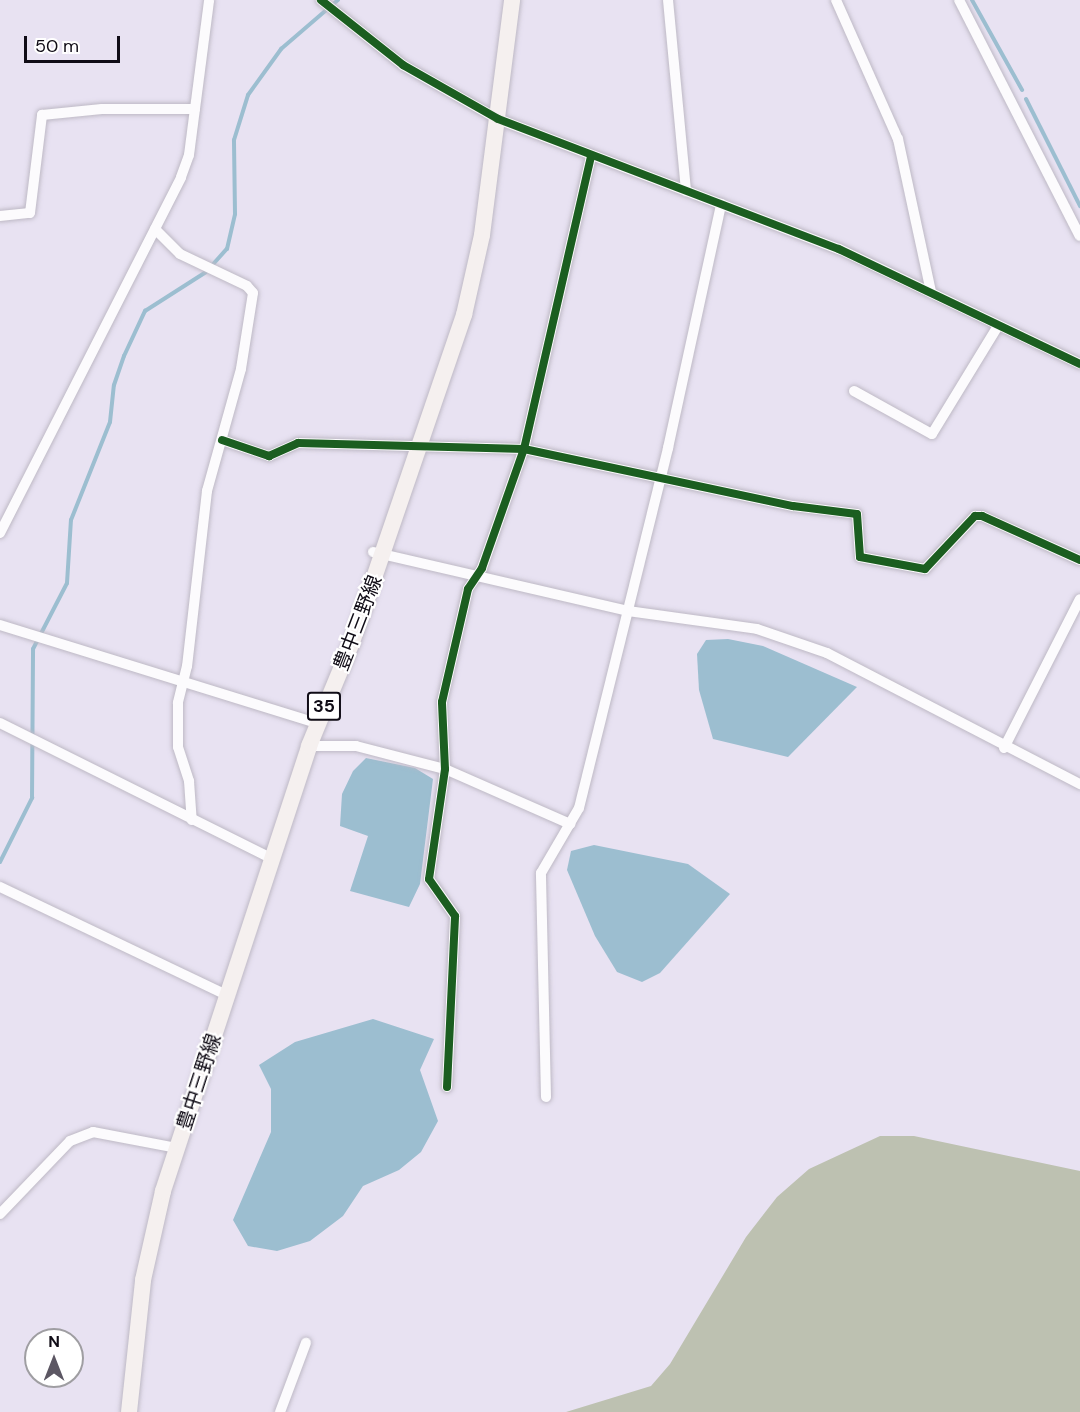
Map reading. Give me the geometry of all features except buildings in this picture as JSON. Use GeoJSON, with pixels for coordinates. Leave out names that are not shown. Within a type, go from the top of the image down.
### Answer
{"type":"FeatureCollection","features":[{"type":"Feature","properties":{"kind":"main road","name":"豊中三野線"},"geometry":{"type":"LineString","coordinates":[[129,1412],[135,1331],[150,1240],[177,1148],[309,746],[352,642],[379,553],[422,446],[473,283],[498,119],[512,0]]}},
{"type":"Feature","properties":{"kind":"street"},"geometry":{"type":"LineString","coordinates":[[0,533],[155,229],[189,155],[209,0]]}},
{"type":"Feature","properties":{"kind":"street"},"geometry":{"type":"LineString","coordinates":[[321,0],[404,65],[498,119],[591,157],[839,249],[1080,364]]}},
{"type":"Feature","properties":{"kind":"street"},"geometry":{"type":"LineString","coordinates":[[668,0],[686,191]]}},
{"type":"Feature","properties":{"kind":"street"},"geometry":{"type":"LineString","coordinates":[[960,0],[1080,236]]}},
{"type":"Feature","properties":{"kind":"street"},"geometry":{"type":"LineString","coordinates":[[839,1],[898,139],[931,292]]}},
{"type":"Feature","properties":{"kind":"street"},"geometry":{"type":"LineString","coordinates":[[0,216],[30,213],[42,115],[102,109],[195,109]]}},
{"type":"Feature","properties":{"kind":"street"},"geometry":{"type":"LineString","coordinates":[[447,1087],[455,916],[429,879],[445,769],[442,702],[468,589],[477,576],[524,449],[591,157]]}},
{"type":"Feature","properties":{"kind":"street"},"geometry":{"type":"LineString","coordinates":[[546,1097],[541,873],[579,808],[660,478],[722,204]]}},
{"type":"Feature","properties":{"kind":"street"},"geometry":{"type":"LineString","coordinates":[[155,229],[180,254],[247,286],[253,293],[241,369],[207,491],[184,680],[178,703],[178,747],[189,781],[192,820]]}},
{"type":"Feature","properties":{"kind":"street"},"geometry":{"type":"LineString","coordinates":[[855,390],[932,434],[998,326]]}},
{"type":"Feature","properties":{"kind":"street"},"geometry":{"type":"LineString","coordinates":[[222,440],[269,456],[298,443],[524,449],[794,506],[857,514],[861,557],[925,569],[975,516],[982,516],[1080,560]]}},
{"type":"Feature","properties":{"kind":"street"},"geometry":{"type":"LineString","coordinates":[[379,553],[626,610],[758,629],[827,653],[1004,748],[1080,784]]}},
{"type":"Feature","properties":{"kind":"street"},"geometry":{"type":"LineString","coordinates":[[1004,748],[1080,599]]}},
{"type":"Feature","properties":{"kind":"street"},"geometry":{"type":"LineString","coordinates":[[0,625],[317,723]]}},
{"type":"Feature","properties":{"kind":"street"},"geometry":{"type":"LineString","coordinates":[[0,723],[271,858]]}},
{"type":"Feature","properties":{"kind":"street"},"geometry":{"type":"LineString","coordinates":[[309,746],[356,746],[445,769],[570,824]]}},
{"type":"Feature","properties":{"kind":"street"},"geometry":{"type":"LineString","coordinates":[[0,887],[226,995]]}},
{"type":"Feature","properties":{"kind":"street"},"geometry":{"type":"LineString","coordinates":[[0,1214],[70,1141],[93,1132],[177,1148]]}},
{"type":"Feature","properties":{"kind":"street"},"geometry":{"type":"LineString","coordinates":[[280,1412],[306,1343]]}},
{"type":"Feature","properties":{"kind":"green space"},"geometry":{"type":"Polygon","coordinates":[[[880,1136],[914,1136],[1080,1171],[1080,1412],[566,1412],[651,1386],[670,1364],[746,1237],[777,1197],[809,1169],[880,1136]]]}},
{"type":"Feature","properties":{"kind":"water"},"geometry":{"type":"Polygon","coordinates":[[[728,639],[763,646],[857,687],[788,757],[713,739],[699,690],[697,654],[706,640],[728,639]]]}},
{"type":"Feature","properties":{"kind":"water"},"geometry":{"type":"Polygon","coordinates":[[[366,758],[415,768],[433,779],[420,884],[409,907],[350,891],[368,836],[340,826],[342,794],[353,771],[366,758]]]}},
{"type":"Feature","properties":{"kind":"water"},"geometry":{"type":"Polygon","coordinates":[[[594,845],[688,864],[730,894],[660,973],[642,982],[617,972],[595,936],[567,870],[571,851],[594,845]]]}},
{"type":"Feature","properties":{"kind":"water"},"geometry":{"type":"Polygon","coordinates":[[[373,1019],[434,1039],[420,1070],[438,1121],[421,1152],[399,1170],[363,1186],[343,1216],[310,1241],[277,1251],[248,1246],[233,1220],[271,1132],[271,1089],[259,1065],[295,1042],[373,1019]]]}},
{"type":"Feature","properties":{"kind":"waterway"},"geometry":{"type":"LineString","coordinates":[[0,862],[32,798],[33,649],[67,583],[71,520],[110,422],[114,385],[124,356],[145,311],[206,272],[227,249],[235,214],[234,140],[248,95],[281,49],[338,0]]}},
{"type":"Feature","properties":{"kind":"waterway"},"geometry":{"type":"LineString","coordinates":[[972,0],[1022,90]]}},
{"type":"Feature","properties":{"kind":"waterway"},"geometry":{"type":"LineString","coordinates":[[1026,99],[1080,206]]}},
{"type":"Feature","properties":{"kind":"cycle path"},"geometry":{"type":"LineString","coordinates":[[321,0],[403,65],[498,119],[839,249],[1080,364]]}},
{"type":"Feature","properties":{"kind":"cycle path"},"geometry":{"type":"LineString","coordinates":[[447,1087],[455,916],[429,879],[445,769],[442,702],[468,589],[482,568],[524,449],[591,157]]}},
{"type":"Feature","properties":{"kind":"cycle path"},"geometry":{"type":"LineString","coordinates":[[222,440],[269,456],[298,443],[524,449],[793,506],[857,514],[860,557],[925,569],[975,516],[982,516],[1080,560]]}}]}
